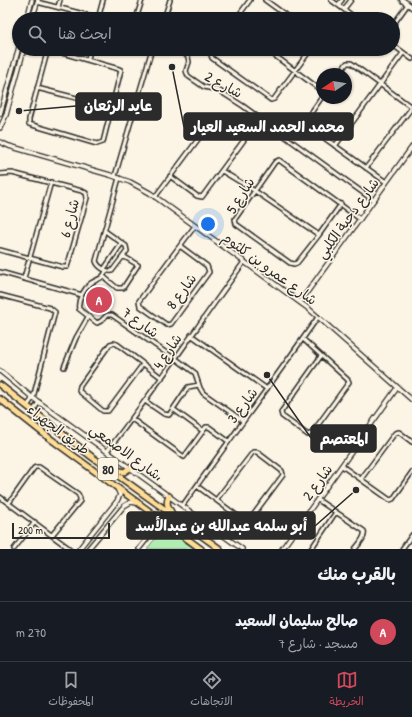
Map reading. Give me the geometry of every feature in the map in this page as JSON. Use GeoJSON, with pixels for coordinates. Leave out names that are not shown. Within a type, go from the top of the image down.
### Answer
{"type":"FeatureCollection","features":[{"type":"Feature","properties":{"kind":"highway","name":"طريق الجهراء"},"geometry":{"type":"LineString","coordinates":[[1,386],[102,465],[220,549]]}},
{"type":"Feature","properties":{"kind":"highway","name":"طريق الجهراء"},"geometry":{"type":"LineString","coordinates":[[0,399],[48,437],[201,549]]}},
{"type":"Feature","properties":{"kind":"highway"},"geometry":{"type":"LineString","coordinates":[[102,465],[124,472],[130,468]]}},
{"type":"Feature","properties":{"kind":"highway"},"geometry":{"type":"LineString","coordinates":[[169,496],[167,499],[167,505],[174,516]]}},
{"type":"Feature","properties":{"kind":"main road"},"geometry":{"type":"LineString","coordinates":[[402,0],[411,6]]}},
{"type":"Feature","properties":{"kind":"street"},"geometry":{"type":"LineString","coordinates":[[28,12],[32,0]]}},
{"type":"Feature","properties":{"kind":"street"},"geometry":{"type":"LineString","coordinates":[[58,7],[60,0]]}},
{"type":"Feature","properties":{"kind":"street"},"geometry":{"type":"LineString","coordinates":[[100,12],[103,0]]}},
{"type":"Feature","properties":{"kind":"street"},"geometry":{"type":"LineString","coordinates":[[138,12],[142,0]]}},
{"type":"Feature","properties":{"kind":"street"},"geometry":{"type":"LineString","coordinates":[[166,12],[170,0]]}},
{"type":"Feature","properties":{"kind":"street"},"geometry":{"type":"LineString","coordinates":[[241,12],[250,0]]}},
{"type":"Feature","properties":{"kind":"street"},"geometry":{"type":"LineString","coordinates":[[265,0],[281,12]]}},
{"type":"Feature","properties":{"kind":"street"},"geometry":{"type":"LineString","coordinates":[[331,0],[348,12]]}},
{"type":"Feature","properties":{"kind":"street"},"geometry":{"type":"LineString","coordinates":[[338,5],[342,0]]}},
{"type":"Feature","properties":{"kind":"street"},"geometry":{"type":"LineString","coordinates":[[344,9],[351,0]]}},
{"type":"Feature","properties":{"kind":"street"},"geometry":{"type":"LineString","coordinates":[[34,12],[37,1],[76,12]]}},
{"type":"Feature","properties":{"kind":"street"},"geometry":{"type":"LineString","coordinates":[[400,18],[411,6]]}},
{"type":"Feature","properties":{"kind":"street"},"geometry":{"type":"LineString","coordinates":[[400,51],[412,59]]}},
{"type":"Feature","properties":{"kind":"street"},"geometry":{"type":"LineString","coordinates":[[335,146],[403,53]]}},
{"type":"Feature","properties":{"kind":"street"},"geometry":{"type":"LineString","coordinates":[[0,114],[16,56]]}},
{"type":"Feature","properties":{"kind":"street"},"geometry":{"type":"LineString","coordinates":[[0,128],[6,115],[22,56]]}},
{"type":"Feature","properties":{"kind":"street"},"geometry":{"type":"LineString","coordinates":[[46,56],[29,119],[29,124],[97,144],[103,142],[121,70],[73,56]]}},
{"type":"Feature","properties":{"kind":"street"},"geometry":{"type":"LineString","coordinates":[[88,60],[89,56]]}},
{"type":"Feature","properties":{"kind":"street"},"geometry":{"type":"LineString","coordinates":[[115,176],[150,56]]}},
{"type":"Feature","properties":{"kind":"street","name":"شارع 2"},"geometry":{"type":"LineString","coordinates":[[187,56],[189,62],[186,71],[188,76],[204,87],[218,90],[243,106],[373,200]]}},
{"type":"Feature","properties":{"kind":"street"},"geometry":{"type":"LineString","coordinates":[[211,56],[270,100],[274,99],[306,56]]}},
{"type":"Feature","properties":{"kind":"street"},"geometry":{"type":"LineString","coordinates":[[275,56],[316,87]]}},
{"type":"Feature","properties":{"kind":"street"},"geometry":{"type":"LineString","coordinates":[[343,68],[347,63],[351,63],[409,104],[410,110],[366,168]]}},
{"type":"Feature","properties":{"kind":"street"},"geometry":{"type":"LineString","coordinates":[[37,88],[112,107]]}},
{"type":"Feature","properties":{"kind":"street"},"geometry":{"type":"LineString","coordinates":[[317,104],[306,120],[305,123],[307,126],[386,182]]}},
{"type":"Feature","properties":{"kind":"street"},"geometry":{"type":"LineString","coordinates":[[155,197],[170,176],[214,118],[218,116],[243,134],[244,140],[204,196],[197,196],[170,176]]}},
{"type":"Feature","properties":{"kind":"street","name":"شارع عمرو بن كلثوم"},"geometry":{"type":"LineString","coordinates":[[0,142],[9,146],[115,176],[130,182],[155,197],[300,302],[412,400]]}},
{"type":"Feature","properties":{"kind":"street","name":"شارع عمرو بن كلثوم"},"geometry":{"type":"LineString","coordinates":[[0,146],[9,146]]}},
{"type":"Feature","properties":{"kind":"street","name":"شارع دحية الكلبي"},"geometry":{"type":"LineString","coordinates":[[300,302],[412,147]]}},
{"type":"Feature","properties":{"kind":"street","name":"شارع 5"},"geometry":{"type":"LineString","coordinates":[[341,204],[319,235],[297,263],[294,264],[290,263],[235,222],[235,219],[275,162],[279,160],[341,204],[360,219]]}},
{"type":"Feature","properties":{"kind":"street"},"geometry":{"type":"LineString","coordinates":[[222,171],[255,191],[319,235]]}},
{"type":"Feature","properties":{"kind":"street","name":"شارع 6"},"geometry":{"type":"LineString","coordinates":[[0,174],[12,173],[51,182],[82,190],[87,196],[67,267],[0,250]]}},
{"type":"Feature","properties":{"kind":"street"},"geometry":{"type":"LineString","coordinates":[[105,231],[127,248],[112,271],[105,270],[98,265],[96,261],[119,178]]}},
{"type":"Feature","properties":{"kind":"street"},"geometry":{"type":"LineString","coordinates":[[24,278],[51,182]]}},
{"type":"Feature","properties":{"kind":"street","name":"شارع 8"},"geometry":{"type":"LineString","coordinates":[[180,246],[207,266],[209,272],[171,324],[166,325],[139,304],[180,246],[195,226]]}},
{"type":"Feature","properties":{"kind":"street"},"geometry":{"type":"LineString","coordinates":[[104,277],[105,270],[122,243]]}},
{"type":"Feature","properties":{"kind":"street"},"geometry":{"type":"LineString","coordinates":[[104,277],[117,288],[124,288],[138,265],[123,256]]}},
{"type":"Feature","properties":{"kind":"street","name":"شارع 4"},"geometry":{"type":"LineString","coordinates":[[107,451],[162,378],[244,262]]}},
{"type":"Feature","properties":{"kind":"street"},"geometry":{"type":"LineString","coordinates":[[0,272],[82,295]]}},
{"type":"Feature","properties":{"kind":"street"},"geometry":{"type":"LineString","coordinates":[[64,367],[76,338],[88,318],[79,307],[79,300],[90,284],[104,277]]}},
{"type":"Feature","properties":{"kind":"street"},"geometry":{"type":"LineString","coordinates":[[0,295],[50,308],[55,312],[33,398]]}},
{"type":"Feature","properties":{"kind":"street","name":"شارع 7"},"geometry":{"type":"LineString","coordinates":[[88,318],[97,323],[106,315],[112,315],[175,359]]}},
{"type":"Feature","properties":{"kind":"street","name":"شارع 3"},"geometry":{"type":"LineString","coordinates":[[183,505],[318,317]]}},
{"type":"Feature","properties":{"kind":"street"},"geometry":{"type":"LineString","coordinates":[[191,335],[267,389]]}},
{"type":"Feature","properties":{"kind":"street"},"geometry":{"type":"LineString","coordinates":[[303,339],[348,380],[349,384],[312,433],[308,434],[282,416],[281,412],[321,356]]}},
{"type":"Feature","properties":{"kind":"street"},"geometry":{"type":"LineString","coordinates":[[143,364],[108,411],[103,411],[79,391],[80,386],[111,344],[117,344],[162,378]]}},
{"type":"Feature","properties":{"kind":"street"},"geometry":{"type":"LineString","coordinates":[[175,359],[195,372],[203,393],[243,422]]}},
{"type":"Feature","properties":{"kind":"street","name":"شارع الاصمعي،"},"geometry":{"type":"LineString","coordinates":[[0,371],[33,398],[242,549]]}},
{"type":"Feature","properties":{"kind":"street"},"geometry":{"type":"LineString","coordinates":[[145,401],[166,415],[169,415],[188,387],[199,384]]}},
{"type":"Feature","properties":{"kind":"street","name":"شارع 2"},"geometry":{"type":"LineString","coordinates":[[282,549],[397,388]]}},
{"type":"Feature","properties":{"kind":"street","name":"طريق الجهراء"},"geometry":{"type":"LineString","coordinates":[[27,406],[33,398]]}},
{"type":"Feature","properties":{"kind":"street","name":"طريق الجهراء"},"geometry":{"type":"LineString","coordinates":[[33,411],[39,402]]}},
{"type":"Feature","properties":{"kind":"street"},"geometry":{"type":"LineString","coordinates":[[173,410],[202,430]]}},
{"type":"Feature","properties":{"kind":"street"},"geometry":{"type":"LineString","coordinates":[[132,419],[184,457],[202,430],[205,428],[209,427],[228,442]]}},
{"type":"Feature","properties":{"kind":"street"},"geometry":{"type":"LineString","coordinates":[[361,479],[395,433],[400,432],[412,442]]}},
{"type":"Feature","properties":{"kind":"street"},"geometry":{"type":"LineString","coordinates":[[197,486],[243,520],[247,521],[251,518],[283,475],[282,471],[257,452],[253,452],[216,500]]}},
{"type":"Feature","properties":{"kind":"street"},"geometry":{"type":"LineString","coordinates":[[342,466],[391,500],[412,472]]}},
{"type":"Feature","properties":{"kind":"street"},"geometry":{"type":"LineString","coordinates":[[9,503],[36,467],[40,467],[78,494],[80,502],[52,535]]}},
{"type":"Feature","properties":{"kind":"street"},"geometry":{"type":"LineString","coordinates":[[79,549],[115,505],[120,495],[115,486]]}},
{"type":"Feature","properties":{"kind":"street"},"geometry":{"type":"LineString","coordinates":[[0,497],[70,549]]}},
{"type":"Feature","properties":{"kind":"street"},"geometry":{"type":"LineString","coordinates":[[318,500],[364,531],[364,538],[355,549]]}},
{"type":"Feature","properties":{"kind":"street"},"geometry":{"type":"LineString","coordinates":[[88,549],[124,506],[132,502],[141,505]]}},
{"type":"Feature","properties":{"kind":"street"},"geometry":{"type":"LineString","coordinates":[[115,505],[120,506],[120,511]]}},
{"type":"Feature","properties":{"kind":"street"},"geometry":{"type":"LineString","coordinates":[[311,549],[336,512]]}},
{"type":"Feature","properties":{"kind":"street"},"geometry":{"type":"LineString","coordinates":[[139,549],[162,520]]}},
{"type":"Feature","properties":{"kind":"street"},"geometry":{"type":"LineString","coordinates":[[14,549],[35,522]]}},
{"type":"Feature","properties":{"kind":"street"},"geometry":{"type":"LineString","coordinates":[[402,549],[412,535]]}},
{"type":"Feature","properties":{"kind":"green space"},"geometry":{"type":"Polygon","coordinates":[[[164,529],[167,530],[195,549],[147,549],[164,529]]]}},
{"type":"Feature","properties":{"kind":"place","name":"محمد الحمد السعيد العيار"},"geometry":{"type":"Point","coordinates":[172,67]}},
{"type":"Feature","properties":{"kind":"place","name":"عايد الرثعان"},"geometry":{"type":"Point","coordinates":[19,111]}},
{"type":"Feature","properties":{"kind":"place","name":"صالح سليمان السعيد"},"geometry":{"type":"Point","coordinates":[99,300]}},
{"type":"Feature","properties":{"kind":"place","name":"المعتصم"},"geometry":{"type":"Point","coordinates":[267,375]}},
{"type":"Feature","properties":{"kind":"place","name":"أبو سلمه عبدالله بن عبدالأسد"},"geometry":{"type":"Point","coordinates":[356,490]}}]}
